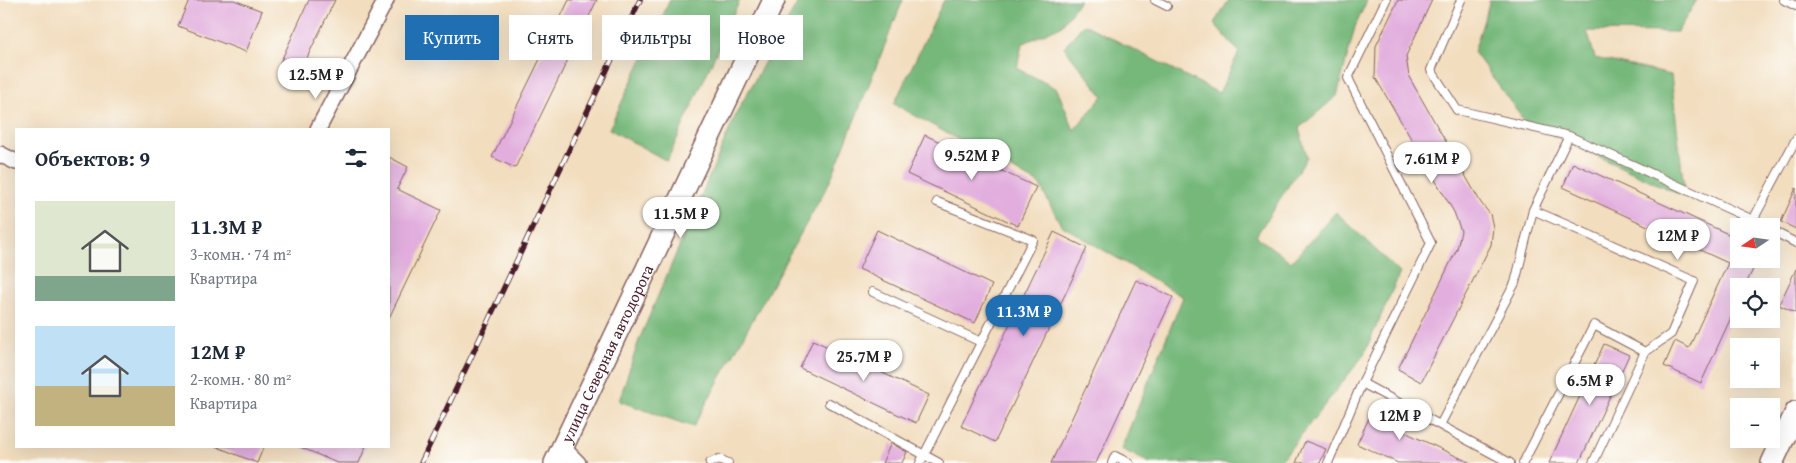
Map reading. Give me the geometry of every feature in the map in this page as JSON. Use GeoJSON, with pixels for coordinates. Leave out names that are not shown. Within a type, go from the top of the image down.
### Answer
{"type":"FeatureCollection","features":[{"type":"Feature","properties":{"kind":"main road","name":"улица Северная автодорога"},"geometry":{"type":"LineString","coordinates":[[558,455],[774,0]]}},
{"type":"Feature","properties":{"kind":"main road"},"geometry":{"type":"LineString","coordinates":[[1772,463],[1796,412]]}},
{"type":"Feature","properties":{"kind":"street"},"geometry":{"type":"LineString","coordinates":[[319,128],[386,0]]}},
{"type":"Feature","properties":{"kind":"street"},"geometry":{"type":"LineString","coordinates":[[0,154],[15,162]]}},
{"type":"Feature","properties":{"kind":"street"},"geometry":{"type":"LineString","coordinates":[[558,455],[578,463]]}},
{"type":"Feature","properties":{"kind":"lane"},"geometry":{"type":"LineString","coordinates":[[1155,0],[1167,6]]}},
{"type":"Feature","properties":{"kind":"lane"},"geometry":{"type":"LineString","coordinates":[[1328,463],[1362,383],[1431,243],[1348,78],[1386,0]]}},
{"type":"Feature","properties":{"kind":"lane"},"geometry":{"type":"LineString","coordinates":[[1461,0],[1431,70],[1457,110],[1569,136],[1749,218]]}},
{"type":"Feature","properties":{"kind":"lane"},"geometry":{"type":"LineString","coordinates":[[1784,0],[1796,6]]}},
{"type":"Feature","properties":{"kind":"lane"},"geometry":{"type":"LineString","coordinates":[[1440,425],[1515,283],[1533,210],[1569,136]]}},
{"type":"Feature","properties":{"kind":"lane"},"geometry":{"type":"LineString","coordinates":[[1754,218],[1796,139]]}},
{"type":"Feature","properties":{"kind":"lane"},"geometry":{"type":"LineString","coordinates":[[920,463],[1033,240],[936,202]]}},
{"type":"Feature","properties":{"kind":"lane"},"geometry":{"type":"LineString","coordinates":[[1533,210],[1694,281],[1671,334],[1645,352],[1593,463]]}},
{"type":"Feature","properties":{"kind":"lane"},"geometry":{"type":"LineString","coordinates":[[1780,235],[1796,243]]}},
{"type":"Feature","properties":{"kind":"lane"},"geometry":{"type":"LineString","coordinates":[[873,292],[981,342]]}},
{"type":"Feature","properties":{"kind":"lane"},"geometry":{"type":"LineString","coordinates":[[1523,463],[1594,325],[1645,352]]}},
{"type":"Feature","properties":{"kind":"lane"},"geometry":{"type":"LineString","coordinates":[[1362,383],[1510,463]]}},
{"type":"Feature","properties":{"kind":"lane"},"geometry":{"type":"LineString","coordinates":[[828,403],[939,463]]}},
{"type":"Feature","properties":{"kind":"lane"},"geometry":{"type":"LineString","coordinates":[[1112,463],[1116,456],[1129,463]]}},
{"type":"Feature","properties":{"kind":"lane"},"geometry":{"type":"LineString","coordinates":[[710,463],[719,459],[728,463]]}},
{"type":"Feature","properties":{"kind":"green space"},"geometry":{"type":"Polygon","coordinates":[[[670,0],[740,0],[733,15],[720,15],[720,44],[667,161],[609,129],[642,60],[710,60],[710,15],[663,15],[670,0]]]}},
{"type":"Feature","properties":{"kind":"green space"},"geometry":{"type":"Polygon","coordinates":[[[799,0],[903,0],[830,181],[693,427],[619,401],[639,340],[737,112],[766,60],[803,60],[803,15],[791,15],[799,0]]]}},
{"type":"Feature","properties":{"kind":"green space"},"geometry":{"type":"Polygon","coordinates":[[[944,0],[1080,0],[1061,26],[1022,44],[1017,68],[1057,89],[1074,130],[1103,96],[1064,47],[1084,24],[1219,93],[1239,52],[1214,23],[1229,0],[1367,0],[1355,27],[1337,96],[1299,128],[1307,157],[1256,236],[1291,262],[1336,212],[1400,273],[1363,356],[1279,463],[1150,463],[1121,449],[1183,297],[1061,225],[1039,184],[894,104],[944,0]]]}},
{"type":"Feature","properties":{"kind":"green space"},"geometry":{"type":"Polygon","coordinates":[[[1490,0],[1697,0],[1677,32],[1587,31],[1595,58],[1671,75],[1685,197],[1525,122],[1474,52],[1490,0]]]}},
{"type":"Feature","properties":{"kind":"building"},"geometry":{"type":"Polygon","coordinates":[[[189,0],[234,0],[262,11],[246,52],[178,26],[189,0]]]}},
{"type":"Feature","properties":{"kind":"building"},"geometry":{"type":"Polygon","coordinates":[[[309,0],[335,0],[299,74],[280,63],[309,0]]]}},
{"type":"Feature","properties":{"kind":"building"},"geometry":{"type":"Polygon","coordinates":[[[569,0],[597,0],[590,15],[562,15],[569,0]]]}},
{"type":"Feature","properties":{"kind":"building"},"geometry":{"type":"Polygon","coordinates":[[[1398,0],[1432,0],[1406,56],[1409,77],[1481,203],[1490,214],[1493,227],[1491,245],[1421,382],[1398,369],[1457,249],[1461,231],[1454,212],[1375,77],[1376,46],[1398,0]]]}},
{"type":"Feature","properties":{"kind":"building"},"geometry":{"type":"Polygon","coordinates":[[[540,60],[568,60],[515,168],[492,157],[540,60]]]}},
{"type":"Feature","properties":{"kind":"building"},"geometry":{"type":"Polygon","coordinates":[[[925,135],[1036,187],[1018,226],[907,174],[925,135]]]}},
{"type":"Feature","properties":{"kind":"building"},"geometry":{"type":"Polygon","coordinates":[[[390,158],[408,167],[397,189],[441,210],[390,316],[390,158]]]}},
{"type":"Feature","properties":{"kind":"building"},"geometry":{"type":"Polygon","coordinates":[[[1573,163],[1730,235],[1730,268],[1754,268],[1749,278],[1730,278],[1730,320],[1701,383],[1664,366],[1675,341],[1689,348],[1728,263],[1563,187],[1573,163]]]}},
{"type":"Feature","properties":{"kind":"building"},"geometry":{"type":"Polygon","coordinates":[[[1796,188],[1796,229],[1781,222],[1796,188]]]}},
{"type":"Feature","properties":{"kind":"building"},"geometry":{"type":"Polygon","coordinates":[[[877,230],[992,285],[975,323],[859,269],[877,230]]]}},
{"type":"Feature","properties":{"kind":"building"},"geometry":{"type":"Polygon","coordinates":[[[1054,232],[1087,248],[995,442],[961,426],[1054,232]]]}},
{"type":"Feature","properties":{"kind":"building"},"geometry":{"type":"Polygon","coordinates":[[[1796,269],[1796,313],[1780,305],[1796,269]]]}},
{"type":"Feature","properties":{"kind":"building"},"geometry":{"type":"Polygon","coordinates":[[[1136,280],[1173,297],[1096,463],[1051,463],[1136,280]]]}},
{"type":"Feature","properties":{"kind":"building"},"geometry":{"type":"Polygon","coordinates":[[[813,340],[929,395],[916,423],[800,368],[813,340]]]}},
{"type":"Feature","properties":{"kind":"building"},"geometry":{"type":"Polygon","coordinates":[[[1604,344],[1629,355],[1579,463],[1549,463],[1604,344]]]}},
{"type":"Feature","properties":{"kind":"building"},"geometry":{"type":"Polygon","coordinates":[[[1376,403],[1402,415],[1396,428],[1471,463],[1398,463],[1357,444],[1376,403]]]}},
{"type":"Feature","properties":{"kind":"building"},"geometry":{"type":"Polygon","coordinates":[[[1305,441],[1326,449],[1320,463],[1296,463],[1305,441]]]}},
{"type":"Feature","properties":{"kind":"building"},"geometry":{"type":"Polygon","coordinates":[[[891,443],[907,452],[902,463],[882,463],[891,443]]]}},
{"type":"Feature","properties":{"kind":"building"},"geometry":{"type":"Polygon","coordinates":[[[220,448],[263,448],[257,463],[220,448]]]}},
{"type":"Feature","properties":{"kind":"building"},"geometry":{"type":"Polygon","coordinates":[[[303,448],[365,448],[359,463],[337,463],[303,448]]]}},
{"type":"Feature","properties":{"kind":"railway"},"geometry":{"type":"LineString","coordinates":[[421,463],[640,0]]}}]}
